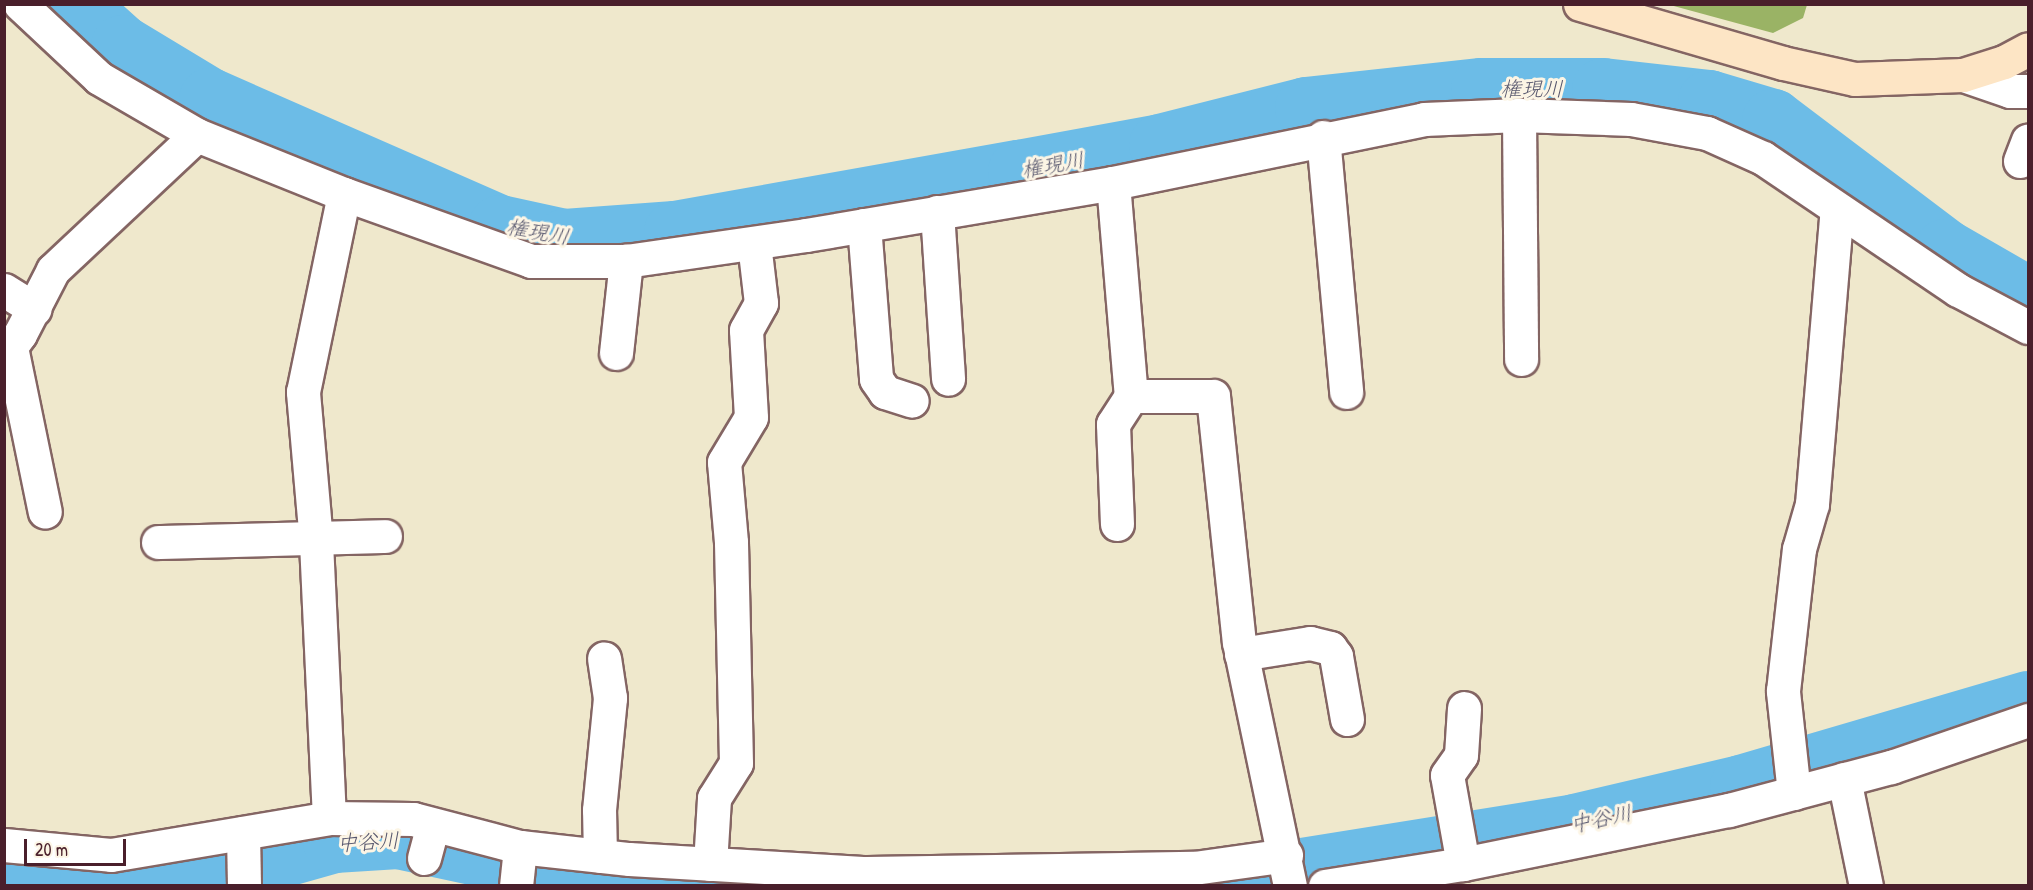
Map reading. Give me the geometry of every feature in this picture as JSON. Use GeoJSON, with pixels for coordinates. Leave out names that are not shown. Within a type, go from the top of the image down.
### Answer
{"type":"FeatureCollection","features":[{"type":"Feature","properties":{"kind":"street"},"geometry":{"type":"LineString","coordinates":[[20,4],[99,78],[197,135],[344,194],[531,261],[626,261],[754,243],[1113,183],[1323,137],[1424,119],[1519,115],[1631,119],[1707,133],[1763,158],[1958,290],[2028,327]]}},
{"type":"Feature","properties":{"kind":"street"},"geometry":{"type":"LineString","coordinates":[[1580,4],[1783,63],[1855,79],[1963,75],[2004,62],[2028,49]]}},
{"type":"Feature","properties":{"kind":"street"},"geometry":{"type":"LineString","coordinates":[[1963,75],[2010,90],[2028,92]]}},
{"type":"Feature","properties":{"kind":"street"},"geometry":{"type":"LineString","coordinates":[[1519,115],[1521,359]]}},
{"type":"Feature","properties":{"kind":"street"},"geometry":{"type":"LineString","coordinates":[[45,513],[8,351],[34,309],[53,270],[197,135]]}},
{"type":"Feature","properties":{"kind":"street"},"geometry":{"type":"LineString","coordinates":[[1323,137],[1346,392]]}},
{"type":"Feature","properties":{"kind":"street"},"geometry":{"type":"LineString","coordinates":[[1113,183],[1131,396],[1113,424],[1117,524]]}},
{"type":"Feature","properties":{"kind":"street"},"geometry":{"type":"LineString","coordinates":[[329,818],[316,541],[303,392],[344,194]]}},
{"type":"Feature","properties":{"kind":"street"},"geometry":{"type":"LineString","coordinates":[[1792,781],[1782,691],[1799,549],[1812,504],[1837,209]]}},
{"type":"Feature","properties":{"kind":"street"},"geometry":{"type":"LineString","coordinates":[[937,213],[948,379]]}},
{"type":"Feature","properties":{"kind":"street"},"geometry":{"type":"LineString","coordinates":[[864,225],[876,379],[885,392],[912,401]]}},
{"type":"Feature","properties":{"kind":"street"},"geometry":{"type":"LineString","coordinates":[[710,864],[714,798],[736,764],[731,542],[724,462],[751,417],[746,330],[761,303],[754,243]]}},
{"type":"Feature","properties":{"kind":"street"},"geometry":{"type":"LineString","coordinates":[[616,352],[626,261]]}},
{"type":"Feature","properties":{"kind":"street"},"geometry":{"type":"LineString","coordinates":[[4,290],[34,309]]}},
{"type":"Feature","properties":{"kind":"street"},"geometry":{"type":"LineString","coordinates":[[4,845],[111,855],[243,839],[329,818],[412,819],[429,839],[600,856],[925,880],[1194,868],[1288,871],[1241,654],[1213,396],[1131,396]]}},
{"type":"Feature","properties":{"kind":"street"},"geometry":{"type":"LineString","coordinates":[[158,542],[219,538],[316,541],[385,536]]}},
{"type":"Feature","properties":{"kind":"street"},"geometry":{"type":"LineString","coordinates":[[1241,654],[1310,643],[1330,648],[1336,656],[1347,719]]}},
{"type":"Feature","properties":{"kind":"street"},"geometry":{"type":"LineString","coordinates":[[600,856],[599,810],[610,698],[604,658]]}},
{"type":"Feature","properties":{"kind":"street"},"geometry":{"type":"LineString","coordinates":[[1461,850],[1447,775],[1461,755],[1464,708]]}},
{"type":"Feature","properties":{"kind":"street"},"geometry":{"type":"LineString","coordinates":[[1325,885],[1461,850],[1592,840],[1792,781],[1844,779],[2028,720]]}},
{"type":"Feature","properties":{"kind":"street"},"geometry":{"type":"LineString","coordinates":[[1844,779],[1866,885]]}},
{"type":"Feature","properties":{"kind":"street"},"geometry":{"type":"LineString","coordinates":[[243,839],[244,883]]}},
{"type":"Feature","properties":{"kind":"street"},"geometry":{"type":"LineString","coordinates":[[516,885],[520,847]]}},
{"type":"Feature","properties":{"kind":"green space"},"geometry":{"type":"Polygon","coordinates":[[[1670,5],[1807,5],[1803,18],[1773,33],[1670,5]]]}},
{"type":"Feature","properties":{"kind":"waterway","name":"権現川"},"geometry":{"type":"LineString","coordinates":[[75,4],[122,46],[210,99],[500,226],[565,240],[675,232],[1019,171],[1160,145],[1306,108],[1482,89],[1603,89],[1709,101],[1773,120],[1945,250],[2028,298]]}},
{"type":"Feature","properties":{"kind":"waterway","name":"中谷川"},"geometry":{"type":"LineString","coordinates":[[1163,886],[1208,884],[1575,825],[1741,786],[2028,702]]}},
{"type":"Feature","properties":{"kind":"waterway","name":"中谷川"},"geometry":{"type":"LineString","coordinates":[[4,871],[91,879],[137,878],[278,858],[334,842],[398,838],[533,867],[768,886]]}}]}
